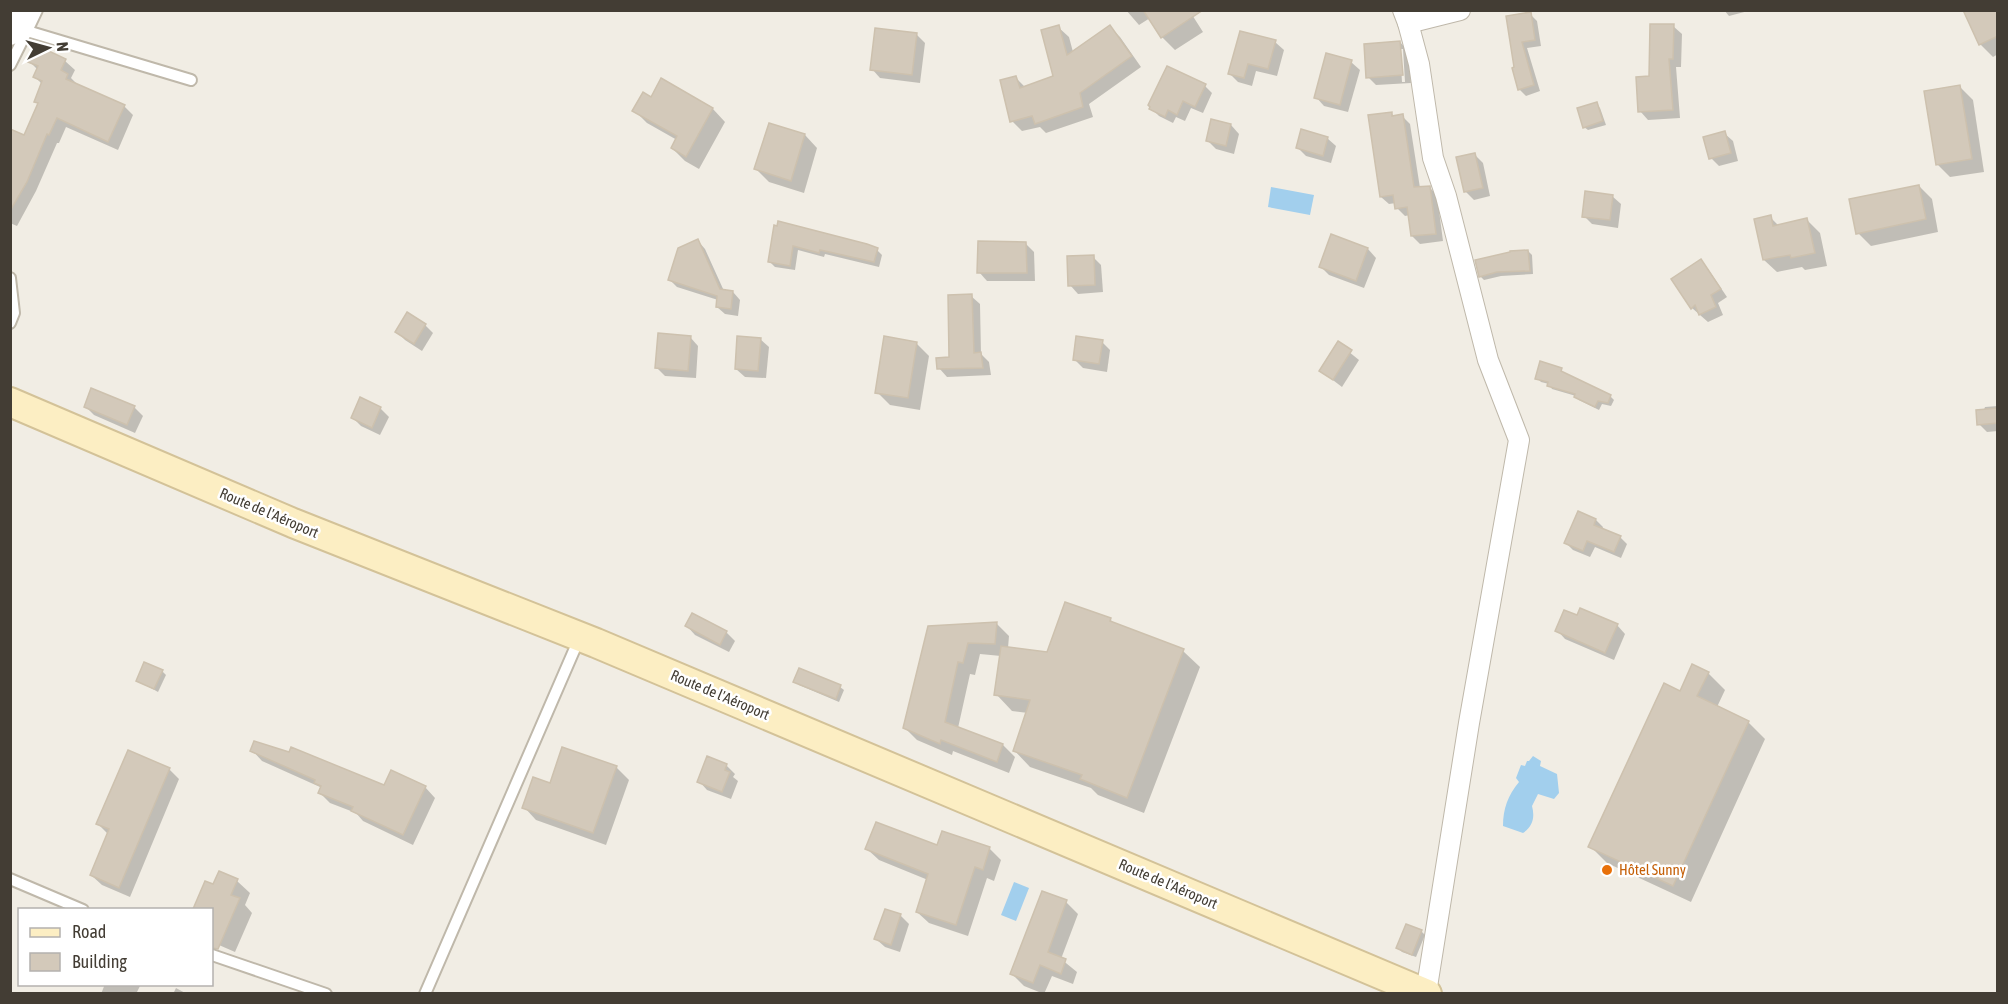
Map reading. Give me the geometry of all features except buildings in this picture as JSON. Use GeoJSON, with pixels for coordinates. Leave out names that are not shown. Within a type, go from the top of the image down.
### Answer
{"type":"FeatureCollection","features":[{"type":"Feature","properties":{"kind":"main road","name":"Route de l'Aéroport"},"geometry":{"type":"LineString","coordinates":[[10,402],[293,523],[580,637],[1426,993]]}},
{"type":"Feature","properties":{"kind":"street"},"geometry":{"type":"LineString","coordinates":[[19,33],[23,10]]}},
{"type":"Feature","properties":{"kind":"street"},"geometry":{"type":"LineString","coordinates":[[1426,993],[1469,723],[1519,440],[1488,360],[1446,196],[1432,158],[1419,64],[1406,17],[1460,10]]}},
{"type":"Feature","properties":{"kind":"lane"},"geometry":{"type":"LineString","coordinates":[[10,65],[19,33],[37,10]]}},
{"type":"Feature","properties":{"kind":"lane"},"geometry":{"type":"LineString","coordinates":[[19,33],[191,80]]}},
{"type":"Feature","properties":{"kind":"lane"},"geometry":{"type":"LineString","coordinates":[[10,278],[14,313],[10,322]]}},
{"type":"Feature","properties":{"kind":"lane"},"geometry":{"type":"LineString","coordinates":[[425,993],[580,637]]}},
{"type":"Feature","properties":{"kind":"lane"},"geometry":{"type":"LineString","coordinates":[[10,879],[81,908]]}},
{"type":"Feature","properties":{"kind":"lane"},"geometry":{"type":"LineString","coordinates":[[213,955],[326,993]]}},
{"type":"Feature","properties":{"kind":"water"},"geometry":{"type":"Polygon","coordinates":[[[1271,187],[1314,195],[1310,215],[1268,207],[1271,187]]]}},
{"type":"Feature","properties":{"kind":"water"},"geometry":{"type":"Polygon","coordinates":[[[1533,756],[1541,761],[1540,766],[1557,774],[1559,793],[1554,799],[1538,794],[1532,806],[1532,821],[1523,833],[1503,826],[1504,814],[1509,797],[1519,782],[1516,778],[1521,765],[1525,766],[1533,756]]]}},
{"type":"Feature","properties":{"kind":"water"},"geometry":{"type":"Polygon","coordinates":[[[1014,882],[1029,888],[1016,921],[1001,915],[1014,882]]]}},
{"type":"Feature","properties":{"kind":"place","name":"Hôtel Sunny"},"geometry":{"type":"Point","coordinates":[1607,870]}}]}
